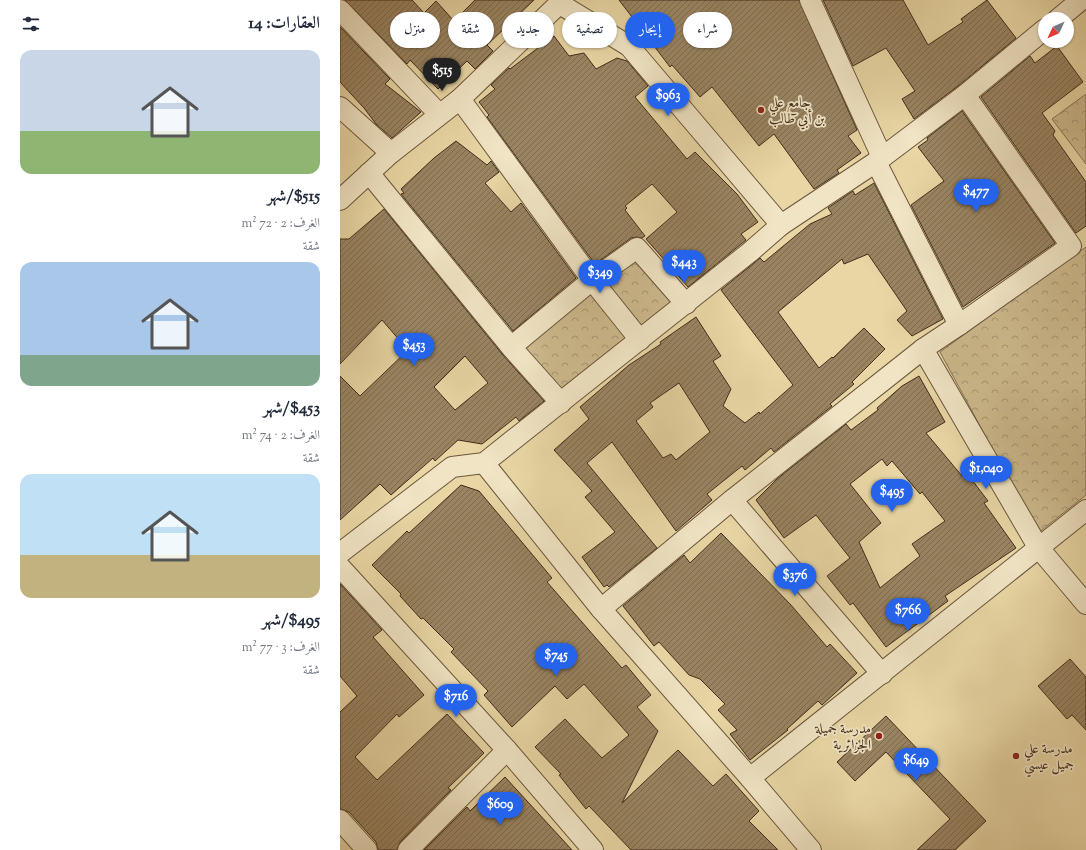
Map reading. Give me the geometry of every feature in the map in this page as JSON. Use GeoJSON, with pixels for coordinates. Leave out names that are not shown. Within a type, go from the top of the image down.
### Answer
{"type":"FeatureCollection","features":[{"type":"Feature","properties":{"kind":"street"},"geometry":{"type":"LineString","coordinates":[[810,0],[879,159],[960,325]]}},
{"type":"Feature","properties":{"kind":"street"},"geometry":{"type":"LineString","coordinates":[[1066,12],[1081,0]]}},
{"type":"Feature","properties":{"kind":"street"},"geometry":{"type":"LineString","coordinates":[[340,200],[391,153],[460,99],[561,2],[629,46],[780,225]]}},
{"type":"Feature","properties":{"kind":"street"},"geometry":{"type":"LineString","coordinates":[[340,10],[439,114]]}},
{"type":"Feature","properties":{"kind":"street"},"geometry":{"type":"LineString","coordinates":[[340,553],[452,466],[484,463],[686,304],[750,252],[780,225],[879,159],[965,95],[1038,35]]}},
{"type":"Feature","properties":{"kind":"street"},"geometry":{"type":"LineString","coordinates":[[601,609],[732,500],[923,349],[960,325],[1071,246],[965,95]]}},
{"type":"Feature","properties":{"kind":"street"},"geometry":{"type":"LineString","coordinates":[[460,99],[592,280],[640,340]]}},
{"type":"Feature","properties":{"kind":"street"},"geometry":{"type":"LineString","coordinates":[[340,107],[391,153]]}},
{"type":"Feature","properties":{"kind":"street"},"geometry":{"type":"LineString","coordinates":[[369,173],[511,347],[561,403]]}},
{"type":"Feature","properties":{"kind":"street"},"geometry":{"type":"LineString","coordinates":[[511,347],[592,280],[637,248],[686,304]]}},
{"type":"Feature","properties":{"kind":"street"},"geometry":{"type":"LineString","coordinates":[[923,349],[1038,547],[1086,604]]}},
{"type":"Feature","properties":{"kind":"street"},"geometry":{"type":"LineString","coordinates":[[484,463],[601,609],[750,778],[811,850]]}},
{"type":"Feature","properties":{"kind":"street"},"geometry":{"type":"LineString","coordinates":[[732,500],[882,674]]}},
{"type":"Feature","properties":{"kind":"street"},"geometry":{"type":"LineString","coordinates":[[750,778],[1086,510]]}},
{"type":"Feature","properties":{"kind":"street"},"geometry":{"type":"LineString","coordinates":[[340,567],[507,750],[594,850]]}},
{"type":"Feature","properties":{"kind":"street"},"geometry":{"type":"LineString","coordinates":[[408,850],[507,750]]}},
{"type":"Feature","properties":{"kind":"street"},"geometry":{"type":"LineString","coordinates":[[340,820],[367,850]]}},
{"type":"Feature","properties":{"kind":"green space"},"geometry":{"type":"Polygon","coordinates":[[[1086,94],[1086,164],[1052,119],[1086,94]]]}},
{"type":"Feature","properties":{"kind":"green space"},"geometry":{"type":"Polygon","coordinates":[[[1086,247],[1086,495],[1038,533],[940,352],[1086,247]]]}},
{"type":"Feature","properties":{"kind":"green space"},"geometry":{"type":"Polygon","coordinates":[[[640,254],[676,298],[642,326],[606,281],[640,254]]]}},
{"type":"Feature","properties":{"kind":"green space"},"geometry":{"type":"Polygon","coordinates":[[[592,289],[629,335],[557,392],[521,347],[592,289]]]}},
{"type":"Feature","properties":{"kind":"building"},"geometry":{"type":"Polygon","coordinates":[[[345,0],[412,0],[423,12],[390,12],[390,46],[345,0]]]}},
{"type":"Feature","properties":{"kind":"building"},"geometry":{"type":"Polygon","coordinates":[[[475,0],[534,0],[521,12],[502,12],[502,31],[494,38],[494,12],[463,12],[475,0]]]}},
{"type":"Feature","properties":{"kind":"building"},"geometry":{"type":"Polygon","coordinates":[[[619,0],[799,0],[857,130],[848,136],[861,153],[837,170],[839,173],[814,189],[774,134],[759,146],[712,87],[700,97],[672,65],[670,67],[656,48],[675,48],[675,12],[628,12],[619,0]]]}},
{"type":"Feature","properties":{"kind":"building"},"geometry":{"type":"Polygon","coordinates":[[[823,0],[903,0],[928,45],[963,22],[961,19],[987,0],[1016,38],[958,86],[914,119],[902,99],[915,91],[886,48],[853,66],[823,0]]]}},
{"type":"Feature","properties":{"kind":"building"},"geometry":{"type":"Polygon","coordinates":[[[436,1],[448,14],[448,48],[490,48],[493,51],[475,69],[467,61],[438,89],[410,60],[407,64],[392,48],[440,48],[440,12],[425,12],[436,1]]]}},
{"type":"Feature","properties":{"kind":"building"},"geometry":{"type":"Polygon","coordinates":[[[340,27],[390,79],[385,84],[421,112],[392,138],[376,124],[364,108],[340,82],[340,27]]]}},
{"type":"Feature","properties":{"kind":"building"},"geometry":{"type":"Polygon","coordinates":[[[554,36],[569,56],[584,53],[596,69],[617,58],[627,61],[648,86],[635,97],[687,159],[695,152],[737,194],[758,222],[741,234],[746,240],[688,287],[646,239],[677,212],[652,184],[625,206],[627,208],[625,210],[645,236],[642,238],[631,238],[595,264],[487,117],[489,115],[479,102],[495,89],[491,85],[509,68],[510,69],[538,48],[554,48],[554,36]]]}},
{"type":"Feature","properties":{"kind":"building"},"geometry":{"type":"Polygon","coordinates":[[[1054,48],[1058,48],[1083,82],[1042,113],[1055,131],[1053,135],[1086,182],[1086,226],[1076,233],[981,97],[1030,56],[1035,63],[1054,48]]]}},
{"type":"Feature","properties":{"kind":"building"},"geometry":{"type":"Polygon","coordinates":[[[962,111],[1055,243],[963,307],[911,205],[944,181],[918,147],[928,140],[927,138],[962,111]]]}},
{"type":"Feature","properties":{"kind":"building"},"geometry":{"type":"Polygon","coordinates":[[[456,141],[487,165],[491,161],[499,172],[485,183],[511,212],[521,203],[576,278],[513,331],[401,194],[404,193],[401,189],[434,158],[456,141]]]}},
{"type":"Feature","properties":{"kind":"building"},"geometry":{"type":"Polygon","coordinates":[[[874,183],[943,319],[912,336],[897,320],[907,311],[868,254],[844,264],[842,259],[778,312],[819,368],[832,357],[833,358],[864,328],[885,349],[852,382],[854,384],[830,404],[832,406],[774,452],[771,448],[745,470],[742,466],[707,494],[712,500],[676,531],[612,442],[587,463],[657,548],[609,587],[607,585],[604,587],[582,557],[615,532],[585,497],[592,491],[554,450],[589,419],[580,407],[629,365],[661,344],[660,342],[696,317],[721,356],[713,361],[731,389],[723,406],[745,423],[759,412],[760,414],[793,385],[721,290],[760,258],[764,262],[810,224],[832,214],[828,208],[853,191],[855,195],[874,183]],[[679,383],[650,403],[653,407],[636,421],[663,458],[671,454],[676,460],[710,432],[679,383]]]}},
{"type":"Feature","properties":{"kind":"building"},"geometry":{"type":"Polygon","coordinates":[[[384,209],[502,354],[544,401],[519,421],[516,417],[482,444],[458,440],[435,461],[433,458],[391,495],[380,484],[340,520],[340,376],[360,396],[408,350],[382,320],[340,364],[340,239],[349,239],[384,209]],[[465,356],[434,387],[455,410],[488,383],[465,356]]]}},
{"type":"Feature","properties":{"kind":"building"},"geometry":{"type":"Polygon","coordinates":[[[919,376],[945,422],[926,433],[962,476],[966,472],[988,501],[984,503],[1016,548],[945,596],[948,601],[886,647],[853,603],[850,605],[827,576],[850,558],[816,515],[784,538],[756,500],[777,479],[846,424],[851,430],[878,410],[877,408],[902,386],[919,376]],[[882,459],[850,484],[881,523],[859,542],[880,588],[920,556],[912,544],[945,521],[922,492],[920,494],[892,461],[887,466],[882,459]]]}},
{"type":"Feature","properties":{"kind":"building"},"geometry":{"type":"Polygon","coordinates":[[[461,485],[479,491],[552,578],[547,582],[622,668],[626,665],[651,695],[637,707],[658,731],[622,803],[678,750],[713,786],[726,774],[759,811],[749,821],[778,850],[631,850],[589,806],[586,809],[559,775],[561,774],[535,747],[565,719],[602,758],[629,735],[584,684],[567,699],[555,686],[512,727],[484,695],[488,691],[451,652],[454,649],[423,618],[421,619],[400,596],[401,594],[372,565],[407,531],[409,533],[461,485]]]}},
{"type":"Feature","properties":{"kind":"building"},"geometry":{"type":"Polygon","coordinates":[[[721,533],[791,605],[827,647],[830,644],[857,673],[822,705],[818,701],[787,729],[788,730],[750,760],[730,734],[737,730],[718,710],[725,704],[700,679],[689,675],[659,642],[654,646],[623,606],[684,555],[690,563],[721,533]]]}},
{"type":"Feature","properties":{"kind":"building"},"geometry":{"type":"Polygon","coordinates":[[[340,584],[382,630],[373,637],[424,695],[399,717],[397,714],[355,757],[377,780],[447,714],[484,753],[448,788],[451,790],[400,842],[397,850],[378,850],[376,842],[349,812],[340,809],[340,712],[357,696],[340,676],[340,584]]]}},
{"type":"Feature","properties":{"kind":"building","name":"مدرسة علي جميل عيسي"},"geometry":{"type":"Polygon","coordinates":[[[1070,659],[1086,677],[1086,730],[1072,715],[1067,719],[1038,686],[1070,659]]]}},
{"type":"Feature","properties":{"kind":"building","name":"مدرسة جميلة الجزائرية"},"geometry":{"type":"Polygon","coordinates":[[[886,716],[986,821],[955,850],[917,850],[950,819],[886,752],[855,781],[837,762],[886,716]]]}},
{"type":"Feature","properties":{"kind":"building"},"geometry":{"type":"Polygon","coordinates":[[[505,777],[572,850],[424,850],[467,807],[470,811],[505,777]]]}},
{"type":"Feature","properties":{"kind":"place","name":"جامع علي بن أبي طالب"},"geometry":{"type":"Point","coordinates":[761,110]}},
{"type":"Feature","properties":{"kind":"place","name":"مدرسة جميلة الجزائرية"},"geometry":{"type":"Point","coordinates":[879,736]}},
{"type":"Feature","properties":{"kind":"place","name":"مدرسة علي جميل عيسي"},"geometry":{"type":"Point","coordinates":[1016,756]}}]}
